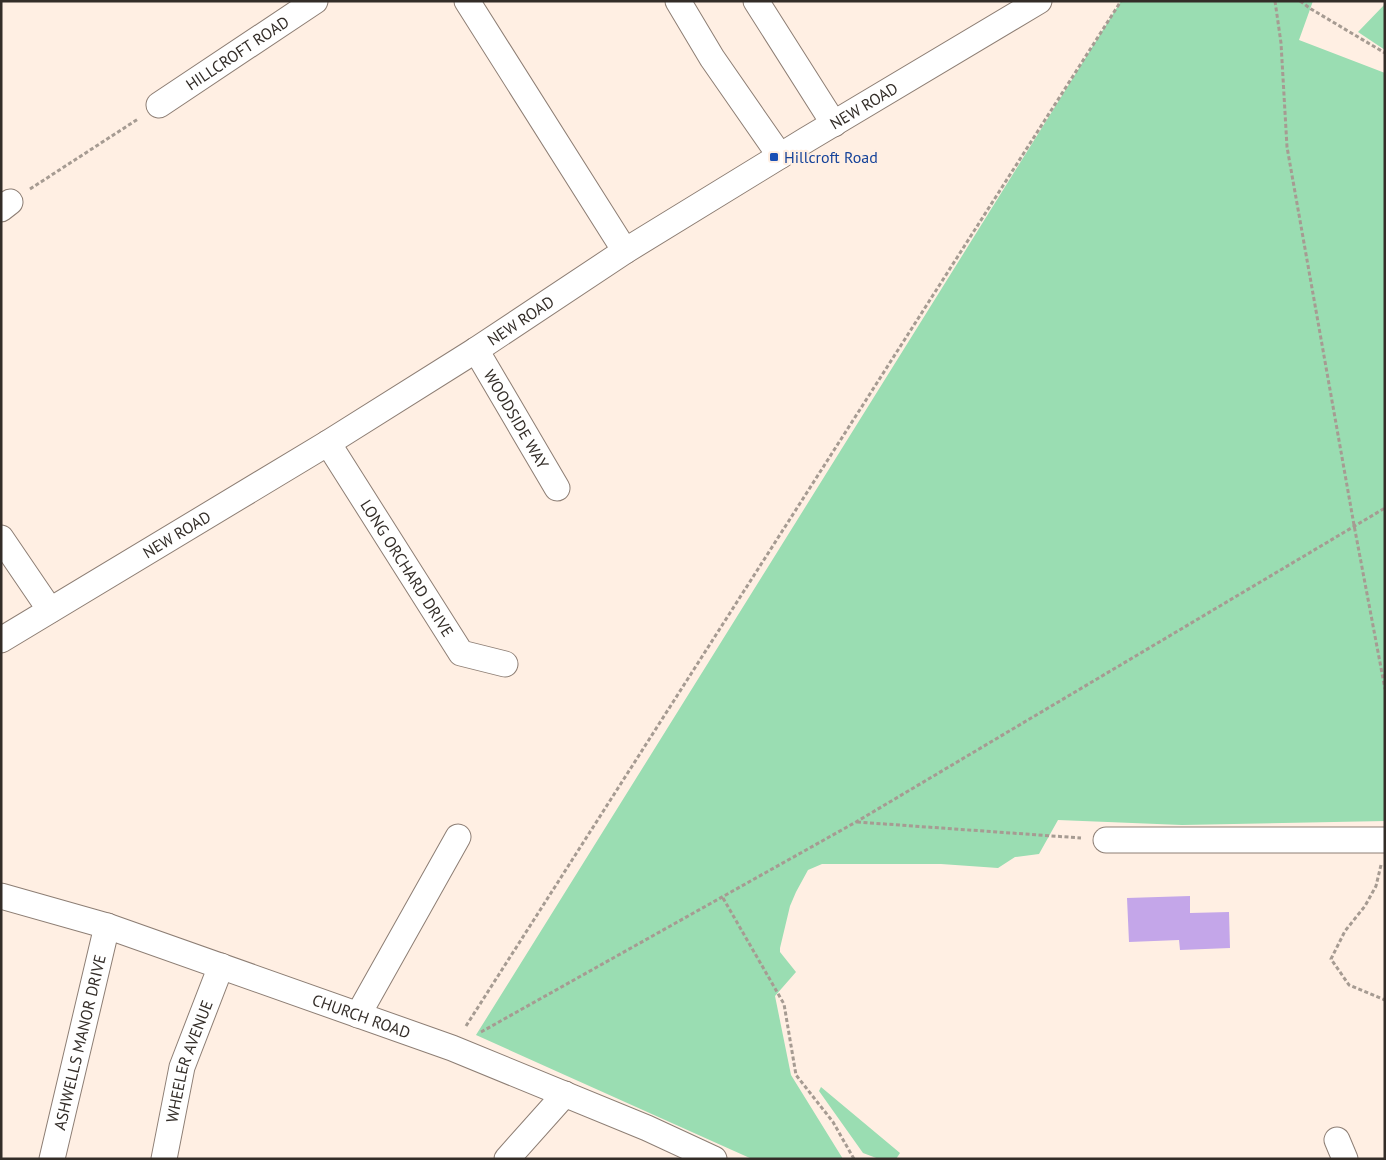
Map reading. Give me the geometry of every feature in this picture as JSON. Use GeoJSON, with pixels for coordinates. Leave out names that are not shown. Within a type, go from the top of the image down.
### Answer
{"type":"FeatureCollection","features":[{"type":"Feature","properties":{"kind":"street","name":"HILLCROFT ROAD"},"geometry":{"type":"LineString","coordinates":[[159,105],[314,1]]}},
{"type":"Feature","properties":{"kind":"street"},"geometry":{"type":"LineString","coordinates":[[467,1],[625,251]]}},
{"type":"Feature","properties":{"kind":"street"},"geometry":{"type":"LineString","coordinates":[[678,1],[712,58],[780,156]]}},
{"type":"Feature","properties":{"kind":"street"},"geometry":{"type":"LineString","coordinates":[[756,1],[834,124]]}},
{"type":"Feature","properties":{"kind":"street","name":"NEW ROAD"},"geometry":{"type":"LineString","coordinates":[[1,640],[328,443],[476,350],[625,251],[1039,1]]}},
{"type":"Feature","properties":{"kind":"street","name":"WOODSIDE WAY"},"geometry":{"type":"LineString","coordinates":[[476,350],[557,488]]}},
{"type":"Feature","properties":{"kind":"street","name":"LONG ORCHARD DRIVE"},"geometry":{"type":"LineString","coordinates":[[328,443],[461,654],[505,664]]}},
{"type":"Feature","properties":{"kind":"street"},"geometry":{"type":"LineString","coordinates":[[1,538],[50,610]]}},
{"type":"Feature","properties":{"kind":"street"},"geometry":{"type":"LineString","coordinates":[[358,1014],[458,838]]}},
{"type":"Feature","properties":{"kind":"street"},"geometry":{"type":"LineString","coordinates":[[1106,840],[1384,850]]}},
{"type":"Feature","properties":{"kind":"street","name":"CHURCH ROAD"},"geometry":{"type":"LineString","coordinates":[[1,896],[107,926],[452,1048],[565,1094],[714,1159]]}},
{"type":"Feature","properties":{"kind":"street","name":"ASHWELLS MANOR DRIVE"},"geometry":{"type":"LineString","coordinates":[[52,1159],[107,926]]}},
{"type":"Feature","properties":{"kind":"street","name":"WHEELER AVENUE"},"geometry":{"type":"LineString","coordinates":[[164,1159],[182,1067],[221,966]]}},
{"type":"Feature","properties":{"kind":"street"},"geometry":{"type":"LineString","coordinates":[[507,1159],[565,1094]]}},
{"type":"Feature","properties":{"kind":"path"},"geometry":{"type":"LineString","coordinates":[[452,1048],[1121,1]]}},
{"type":"Feature","properties":{"kind":"path"},"geometry":{"type":"LineString","coordinates":[[1275,1],[1281,43],[1287,147],[1385,689]]}},
{"type":"Feature","properties":{"kind":"path"},"geometry":{"type":"LineString","coordinates":[[1300,1],[1310,9],[1385,53]]}},
{"type":"Feature","properties":{"kind":"path"},"geometry":{"type":"LineString","coordinates":[[6,206],[159,105]]}},
{"type":"Feature","properties":{"kind":"path"},"geometry":{"type":"LineString","coordinates":[[452,1048],[856,822],[1385,508]]}},
{"type":"Feature","properties":{"kind":"path"},"geometry":{"type":"LineString","coordinates":[[856,822],[1106,840]]}},
{"type":"Feature","properties":{"kind":"path"},"geometry":{"type":"LineString","coordinates":[[1384,850],[1376,886],[1365,906],[1345,931],[1331,959],[1349,984],[1385,1000]]}},
{"type":"Feature","properties":{"kind":"path"},"geometry":{"type":"LineString","coordinates":[[723,898],[784,1004],[796,1075],[833,1122],[854,1159]]}},
{"type":"Feature","properties":{"kind":"green space"},"geometry":{"type":"Polygon","coordinates":[[[1121,1],[1313,1],[1299,40],[1385,73],[1385,821],[1182,825],[1058,820],[1039,854],[1015,857],[998,868],[941,864],[822,864],[808,870],[790,906],[780,948],[780,952],[796,972],[775,996],[791,1075],[843,1159],[752,1159],[476,1035],[1121,1]]]}},
{"type":"Feature","properties":{"kind":"green space"},"geometry":{"type":"Polygon","coordinates":[[[1385,4],[1385,50],[1358,32],[1385,4]]]}},
{"type":"Feature","properties":{"kind":"green space"},"geometry":{"type":"Polygon","coordinates":[[[821,1087],[900,1153],[896,1159],[879,1159],[863,1153],[819,1091],[821,1087]]]}},
{"type":"Feature","properties":{"kind":"building"},"geometry":{"type":"Polygon","coordinates":[[[1190,896],[1190,913],[1229,912],[1230,948],[1180,950],[1179,940],[1129,942],[1127,898],[1190,896]]]}},
{"type":"Feature","properties":{"kind":"place","name":"Hillcroft Road"},"geometry":{"type":"Point","coordinates":[774,157]}}]}
